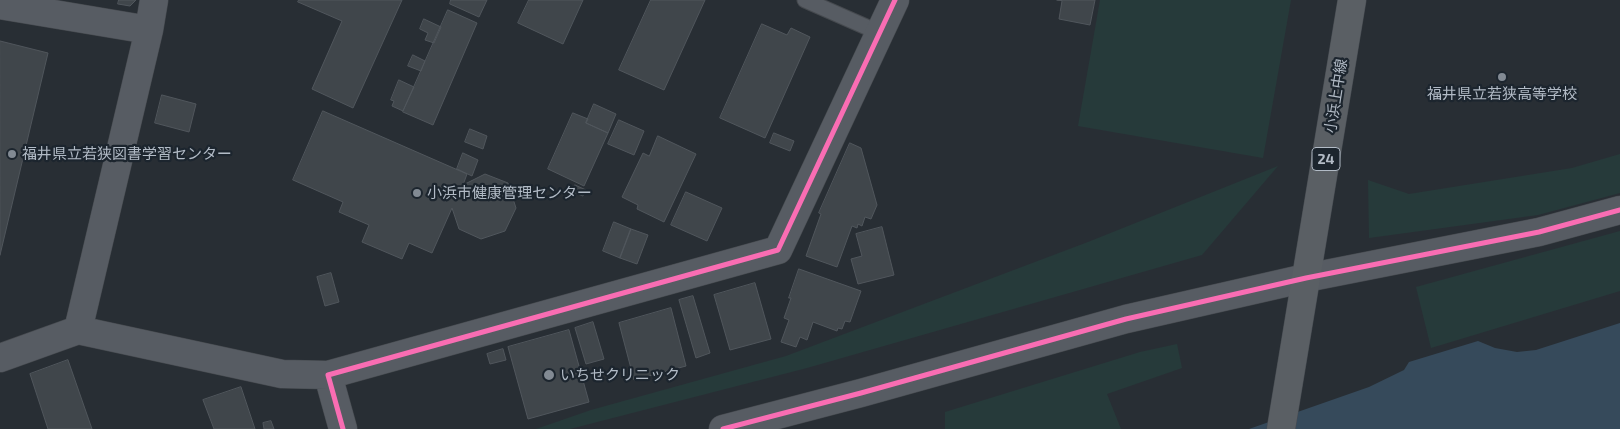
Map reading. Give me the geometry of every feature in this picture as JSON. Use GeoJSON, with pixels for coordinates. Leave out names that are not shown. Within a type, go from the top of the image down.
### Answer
{"type":"FeatureCollection","features":[{"type":"Feature","properties":{"kind":"main road","name":"小浜上中線"},"geometry":{"type":"LineString","coordinates":[[1281,429],[1352,0]]}},
{"type":"Feature","properties":{"kind":"street"},"geometry":{"type":"LineString","coordinates":[[78,330],[149,30],[154,0]]}},
{"type":"Feature","properties":{"kind":"street"},"geometry":{"type":"LineString","coordinates":[[0,358],[78,330],[282,374],[328,375],[778,250],[895,0]]}},
{"type":"Feature","properties":{"kind":"street"},"geometry":{"type":"LineString","coordinates":[[0,5],[149,30]]}},
{"type":"Feature","properties":{"kind":"street"},"geometry":{"type":"LineString","coordinates":[[723,429],[861,393],[1126,319],[1306,278],[1539,232],[1620,210]]}},
{"type":"Feature","properties":{"kind":"street"},"geometry":{"type":"LineString","coordinates":[[328,375],[343,429]]}},
{"type":"Feature","properties":{"kind":"lane"},"geometry":{"type":"LineString","coordinates":[[804,0],[880,33]]}},
{"type":"Feature","properties":{"kind":"green space"},"geometry":{"type":"Polygon","coordinates":[[[1100,0],[1291,0],[1263,158],[1078,126],[1100,0]]]}},
{"type":"Feature","properties":{"kind":"green space"},"geometry":{"type":"Polygon","coordinates":[[[1620,154],[1620,193],[1538,215],[1369,238],[1368,180],[1409,194],[1572,168],[1620,154]]]}},
{"type":"Feature","properties":{"kind":"green space"},"geometry":{"type":"Polygon","coordinates":[[[1278,166],[1202,255],[807,368],[570,429],[536,429],[591,410],[786,356],[1088,242],[1278,166]]]}},
{"type":"Feature","properties":{"kind":"green space"},"geometry":{"type":"Polygon","coordinates":[[[1620,231],[1620,291],[1431,348],[1416,287],[1620,231]]]}},
{"type":"Feature","properties":{"kind":"green space"},"geometry":{"type":"Polygon","coordinates":[[[1177,344],[1182,368],[1107,394],[1121,429],[945,429],[945,412],[1140,352],[1177,344]]]}},
{"type":"Feature","properties":{"kind":"water"},"geometry":{"type":"Polygon","coordinates":[[[1620,323],[1620,429],[1249,429],[1369,387],[1404,370],[1409,362],[1478,341],[1495,348],[1517,352],[1536,350],[1620,323]]]}},
{"type":"Feature","properties":{"kind":"building"},"geometry":{"type":"Polygon","coordinates":[[[119,0],[136,0],[130,6],[118,4],[119,0]]]}},
{"type":"Feature","properties":{"kind":"building"},"geometry":{"type":"Polygon","coordinates":[[[299,0],[402,0],[353,108],[312,89],[342,21],[298,2],[299,0]]]}},
{"type":"Feature","properties":{"kind":"building"},"geometry":{"type":"Polygon","coordinates":[[[451,0],[487,0],[479,17],[450,4],[451,0]]]}},
{"type":"Feature","properties":{"kind":"building"},"geometry":{"type":"Polygon","coordinates":[[[529,0],[583,0],[563,44],[518,23],[529,0]]]}},
{"type":"Feature","properties":{"kind":"building"},"geometry":{"type":"Polygon","coordinates":[[[651,0],[705,0],[664,90],[619,70],[651,0]]]}},
{"type":"Feature","properties":{"kind":"building"},"geometry":{"type":"Polygon","coordinates":[[[1057,0],[1095,0],[1090,25],[1059,19],[1062,1],[1057,0]]]}},
{"type":"Feature","properties":{"kind":"building"},"geometry":{"type":"Polygon","coordinates":[[[448,10],[477,23],[433,125],[403,112],[448,10]]]}},
{"type":"Feature","properties":{"kind":"building"},"geometry":{"type":"Polygon","coordinates":[[[424,19],[441,27],[434,43],[425,40],[428,33],[420,29],[424,19]]]}},
{"type":"Feature","properties":{"kind":"building"},"geometry":{"type":"Polygon","coordinates":[[[762,24],[787,35],[791,28],[810,37],[765,138],[720,118],[762,24]]]}},
{"type":"Feature","properties":{"kind":"building","name":"福井県立若狭図書学習センター"},"geometry":{"type":"Polygon","coordinates":[[[0,41],[48,53],[0,255],[0,41]]]}},
{"type":"Feature","properties":{"kind":"building"},"geometry":{"type":"Polygon","coordinates":[[[413,55],[425,61],[421,71],[408,66],[413,55]]]}},
{"type":"Feature","properties":{"kind":"building"},"geometry":{"type":"Polygon","coordinates":[[[399,80],[414,87],[403,111],[392,106],[394,101],[391,100],[399,80]]]}},
{"type":"Feature","properties":{"kind":"building"},"geometry":{"type":"Polygon","coordinates":[[[162,95],[196,104],[189,132],[155,123],[162,95]]]}},
{"type":"Feature","properties":{"kind":"building"},"geometry":{"type":"Polygon","coordinates":[[[594,104],[616,114],[608,133],[586,123],[594,104]]]}},
{"type":"Feature","properties":{"kind":"building","name":"小浜市健康管理センター"},"geometry":{"type":"Polygon","coordinates":[[[323,111],[467,174],[463,185],[485,174],[508,183],[516,208],[505,231],[481,239],[459,229],[452,208],[432,253],[409,243],[402,259],[362,242],[369,225],[339,212],[343,202],[293,180],[323,111]]]}},
{"type":"Feature","properties":{"kind":"building"},"geometry":{"type":"Polygon","coordinates":[[[573,113],[588,119],[586,123],[608,133],[584,186],[548,169],[573,113]]]}},
{"type":"Feature","properties":{"kind":"building"},"geometry":{"type":"Polygon","coordinates":[[[619,120],[644,131],[634,155],[608,144],[619,120]]]}},
{"type":"Feature","properties":{"kind":"building"},"geometry":{"type":"Polygon","coordinates":[[[470,129],[487,136],[483,149],[465,142],[470,129]]]}},
{"type":"Feature","properties":{"kind":"building"},"geometry":{"type":"Polygon","coordinates":[[[774,133],[794,141],[790,151],[770,143],[774,133]]]}},
{"type":"Feature","properties":{"kind":"building"},"geometry":{"type":"Polygon","coordinates":[[[658,136],[696,154],[664,222],[637,209],[638,205],[622,197],[643,153],[649,156],[658,136]]]}},
{"type":"Feature","properties":{"kind":"building"},"geometry":{"type":"Polygon","coordinates":[[[850,143],[861,148],[877,205],[871,219],[865,217],[862,226],[858,224],[857,228],[852,226],[837,267],[806,256],[821,214],[819,213],[850,143]]]}},
{"type":"Feature","properties":{"kind":"building"},"geometry":{"type":"Polygon","coordinates":[[[463,153],[478,160],[472,176],[457,169],[463,153]]]}},
{"type":"Feature","properties":{"kind":"building"},"geometry":{"type":"Polygon","coordinates":[[[575,185],[586,190],[583,196],[572,192],[575,185]]]}},
{"type":"Feature","properties":{"kind":"building"},"geometry":{"type":"Polygon","coordinates":[[[686,192],[722,208],[707,241],[671,225],[686,192]]]}},
{"type":"Feature","properties":{"kind":"building"},"geometry":{"type":"Polygon","coordinates":[[[614,222],[631,229],[620,258],[603,251],[614,222]]]}},
{"type":"Feature","properties":{"kind":"building"},"geometry":{"type":"Polygon","coordinates":[[[882,227],[894,275],[858,284],[851,259],[862,256],[856,234],[882,227]]]}},
{"type":"Feature","properties":{"kind":"building"},"geometry":{"type":"Polygon","coordinates":[[[631,229],[648,235],[637,264],[620,258],[631,229]]]}},
{"type":"Feature","properties":{"kind":"building"},"geometry":{"type":"Polygon","coordinates":[[[799,269],[861,291],[850,322],[845,321],[842,329],[838,328],[837,331],[813,322],[807,340],[800,337],[796,347],[781,342],[789,320],[784,318],[799,269]]]}},
{"type":"Feature","properties":{"kind":"building"},"geometry":{"type":"Polygon","coordinates":[[[331,273],[339,302],[325,306],[317,277],[331,273]]]}},
{"type":"Feature","properties":{"kind":"building"},"geometry":{"type":"Polygon","coordinates":[[[755,283],[771,339],[730,350],[714,295],[755,283]]]}},
{"type":"Feature","properties":{"kind":"building"},"geometry":{"type":"Polygon","coordinates":[[[693,296],[710,353],[696,358],[679,300],[693,296]]]}},
{"type":"Feature","properties":{"kind":"building"},"geometry":{"type":"Polygon","coordinates":[[[671,308],[686,366],[634,380],[619,323],[671,308]]]}},
{"type":"Feature","properties":{"kind":"building"},"geometry":{"type":"Polygon","coordinates":[[[593,322],[604,359],[586,364],[575,328],[593,322]]]}},
{"type":"Feature","properties":{"kind":"building","name":"いちせクリニック"},"geometry":{"type":"Polygon","coordinates":[[[569,330],[589,402],[528,419],[508,347],[569,330]]]}},
{"type":"Feature","properties":{"kind":"building"},"geometry":{"type":"Polygon","coordinates":[[[503,349],[506,360],[490,364],[487,354],[503,349]]]}},
{"type":"Feature","properties":{"kind":"building"},"geometry":{"type":"Polygon","coordinates":[[[68,360],[92,429],[48,429],[30,374],[68,360]]]}},
{"type":"Feature","properties":{"kind":"building"},"geometry":{"type":"Polygon","coordinates":[[[241,387],[255,429],[214,429],[203,400],[241,387]]]}},
{"type":"Feature","properties":{"kind":"building"},"geometry":{"type":"Polygon","coordinates":[[[271,421],[274,429],[264,429],[263,423],[271,421]]]}},
{"type":"Feature","properties":{"kind":"cycle path"},"geometry":{"type":"LineString","coordinates":[[343,429],[328,375],[778,250],[895,0]]}},
{"type":"Feature","properties":{"kind":"cycle path"},"geometry":{"type":"LineString","coordinates":[[723,429],[861,393],[1126,319],[1306,278],[1539,232],[1620,210]]}},
{"type":"Feature","properties":{"kind":"place","name":"福井県立若狭高等学校"},"geometry":{"type":"Point","coordinates":[1502,77]}},
{"type":"Feature","properties":{"kind":"place","name":"福井県立若狭図書学習センター"},"geometry":{"type":"Point","coordinates":[12,154]}},
{"type":"Feature","properties":{"kind":"place","name":"小浜市健康管理センター"},"geometry":{"type":"Point","coordinates":[417,193]}},
{"type":"Feature","properties":{"kind":"place","name":"いちせクリニック"},"geometry":{"type":"Point","coordinates":[549,375]}}]}
